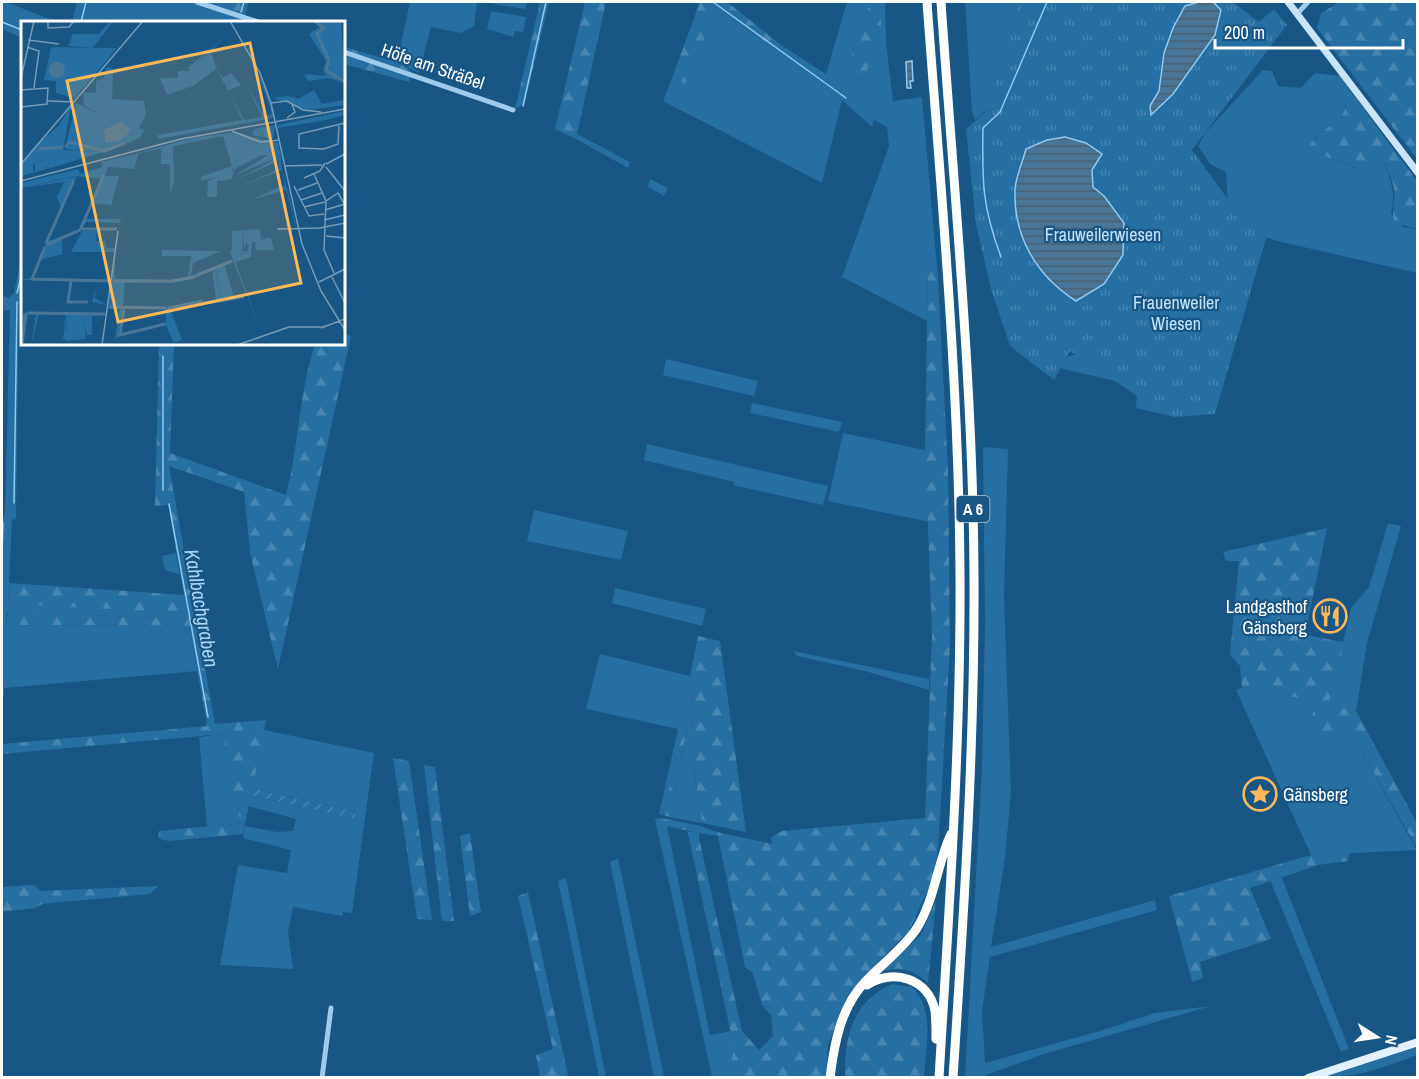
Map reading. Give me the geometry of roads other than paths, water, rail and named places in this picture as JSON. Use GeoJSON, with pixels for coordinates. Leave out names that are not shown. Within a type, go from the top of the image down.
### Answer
{"type":"FeatureCollection","features":[{"type":"Feature","properties":{"kind":"highway","name":"A 6"},"geometry":{"type":"LineString","coordinates":[[927,2],[947,275],[958,499],[959,653],[953,829],[939,1072]]}},
{"type":"Feature","properties":{"kind":"highway","name":"A 6"},"geometry":{"type":"LineString","coordinates":[[941,2],[967,363],[974,573],[968,834],[953,1077]]}},
{"type":"Feature","properties":{"kind":"highway"},"geometry":{"type":"LineString","coordinates":[[832,1077],[832,1062],[839,1029],[864,983],[909,939],[923,917],[934,891],[944,849],[953,829]]}},
{"type":"Feature","properties":{"kind":"highway"},"geometry":{"type":"LineString","coordinates":[[858,992],[874,980],[888,976],[916,982],[931,1001],[935,1011],[939,1072]]}},
{"type":"Feature","properties":{"kind":"main road"},"geometry":{"type":"LineString","coordinates":[[1288,2],[1418,173]]}},
{"type":"Feature","properties":{"kind":"main road"},"geometry":{"type":"LineString","coordinates":[[1308,1077],[1418,1042]]}},
{"type":"Feature","properties":{"kind":"street"},"geometry":{"type":"LineString","coordinates":[[196,2],[255,21]]}},
{"type":"Feature","properties":{"kind":"street"},"geometry":{"type":"LineString","coordinates":[[1297,14],[1308,2]]}},
{"type":"Feature","properties":{"kind":"street","name":"Höfe am Sträßel"},"geometry":{"type":"LineString","coordinates":[[345,52],[513,110]]}},
{"type":"Feature","properties":{"kind":"street"},"geometry":{"type":"LineString","coordinates":[[322,1077],[331,1008]]}},
{"type":"Feature","properties":{"kind":"waterway"},"geometry":{"type":"LineString","coordinates":[[81,21],[86,2]]}},
{"type":"Feature","properties":{"kind":"waterway","name":"Kahlbachgraben"},"geometry":{"type":"LineString","coordinates":[[241,12],[244,2]]}},
{"type":"Feature","properties":{"kind":"waterway"},"geometry":{"type":"LineString","coordinates":[[523,106],[546,2]]}},
{"type":"Feature","properties":{"kind":"waterway"},"geometry":{"type":"LineString","coordinates":[[713,2],[846,98]]}},
{"type":"Feature","properties":{"kind":"waterway"},"geometry":{"type":"LineString","coordinates":[[1001,257],[990,223],[984,193],[983,128],[1000,112],[1047,2]]}},
{"type":"Feature","properties":{"kind":"waterway"},"geometry":{"type":"LineString","coordinates":[[2,22],[21,30]]}},
{"type":"Feature","properties":{"kind":"waterway"},"geometry":{"type":"LineString","coordinates":[[17,293],[21,276]]}},
{"type":"Feature","properties":{"kind":"waterway"},"geometry":{"type":"LineString","coordinates":[[14,503],[17,302]]}},
{"type":"Feature","properties":{"kind":"waterway","name":"Kahlbachgraben"},"geometry":{"type":"LineString","coordinates":[[163,356],[163,490]]}},
{"type":"Feature","properties":{"kind":"waterway","name":"Kahlbachgraben"},"geometry":{"type":"LineString","coordinates":[[169,504],[208,717]]}},
{"type":"Feature","properties":{"kind":"waterway"},"geometry":{"type":"LineString","coordinates":[[2,551],[3,523]]}},
{"type":"Feature","properties":{"kind":"place","name":"Landgasthof Gänsberg"},"geometry":{"type":"Point","coordinates":[1330,616]}},
{"type":"Feature","properties":{"kind":"place","name":"Gänsberg"},"geometry":{"type":"Point","coordinates":[1260,794]}},
{"type":"Feature","properties":{"kind":"park label","name":"Frauweilerwiesen"},"geometry":{"type":"Point","coordinates":[1103,234]}},
{"type":"Feature","properties":{"kind":"park label","name":"Frauenweiler Wiesen"},"geometry":{"type":"Point","coordinates":[1176,312]}}]}
